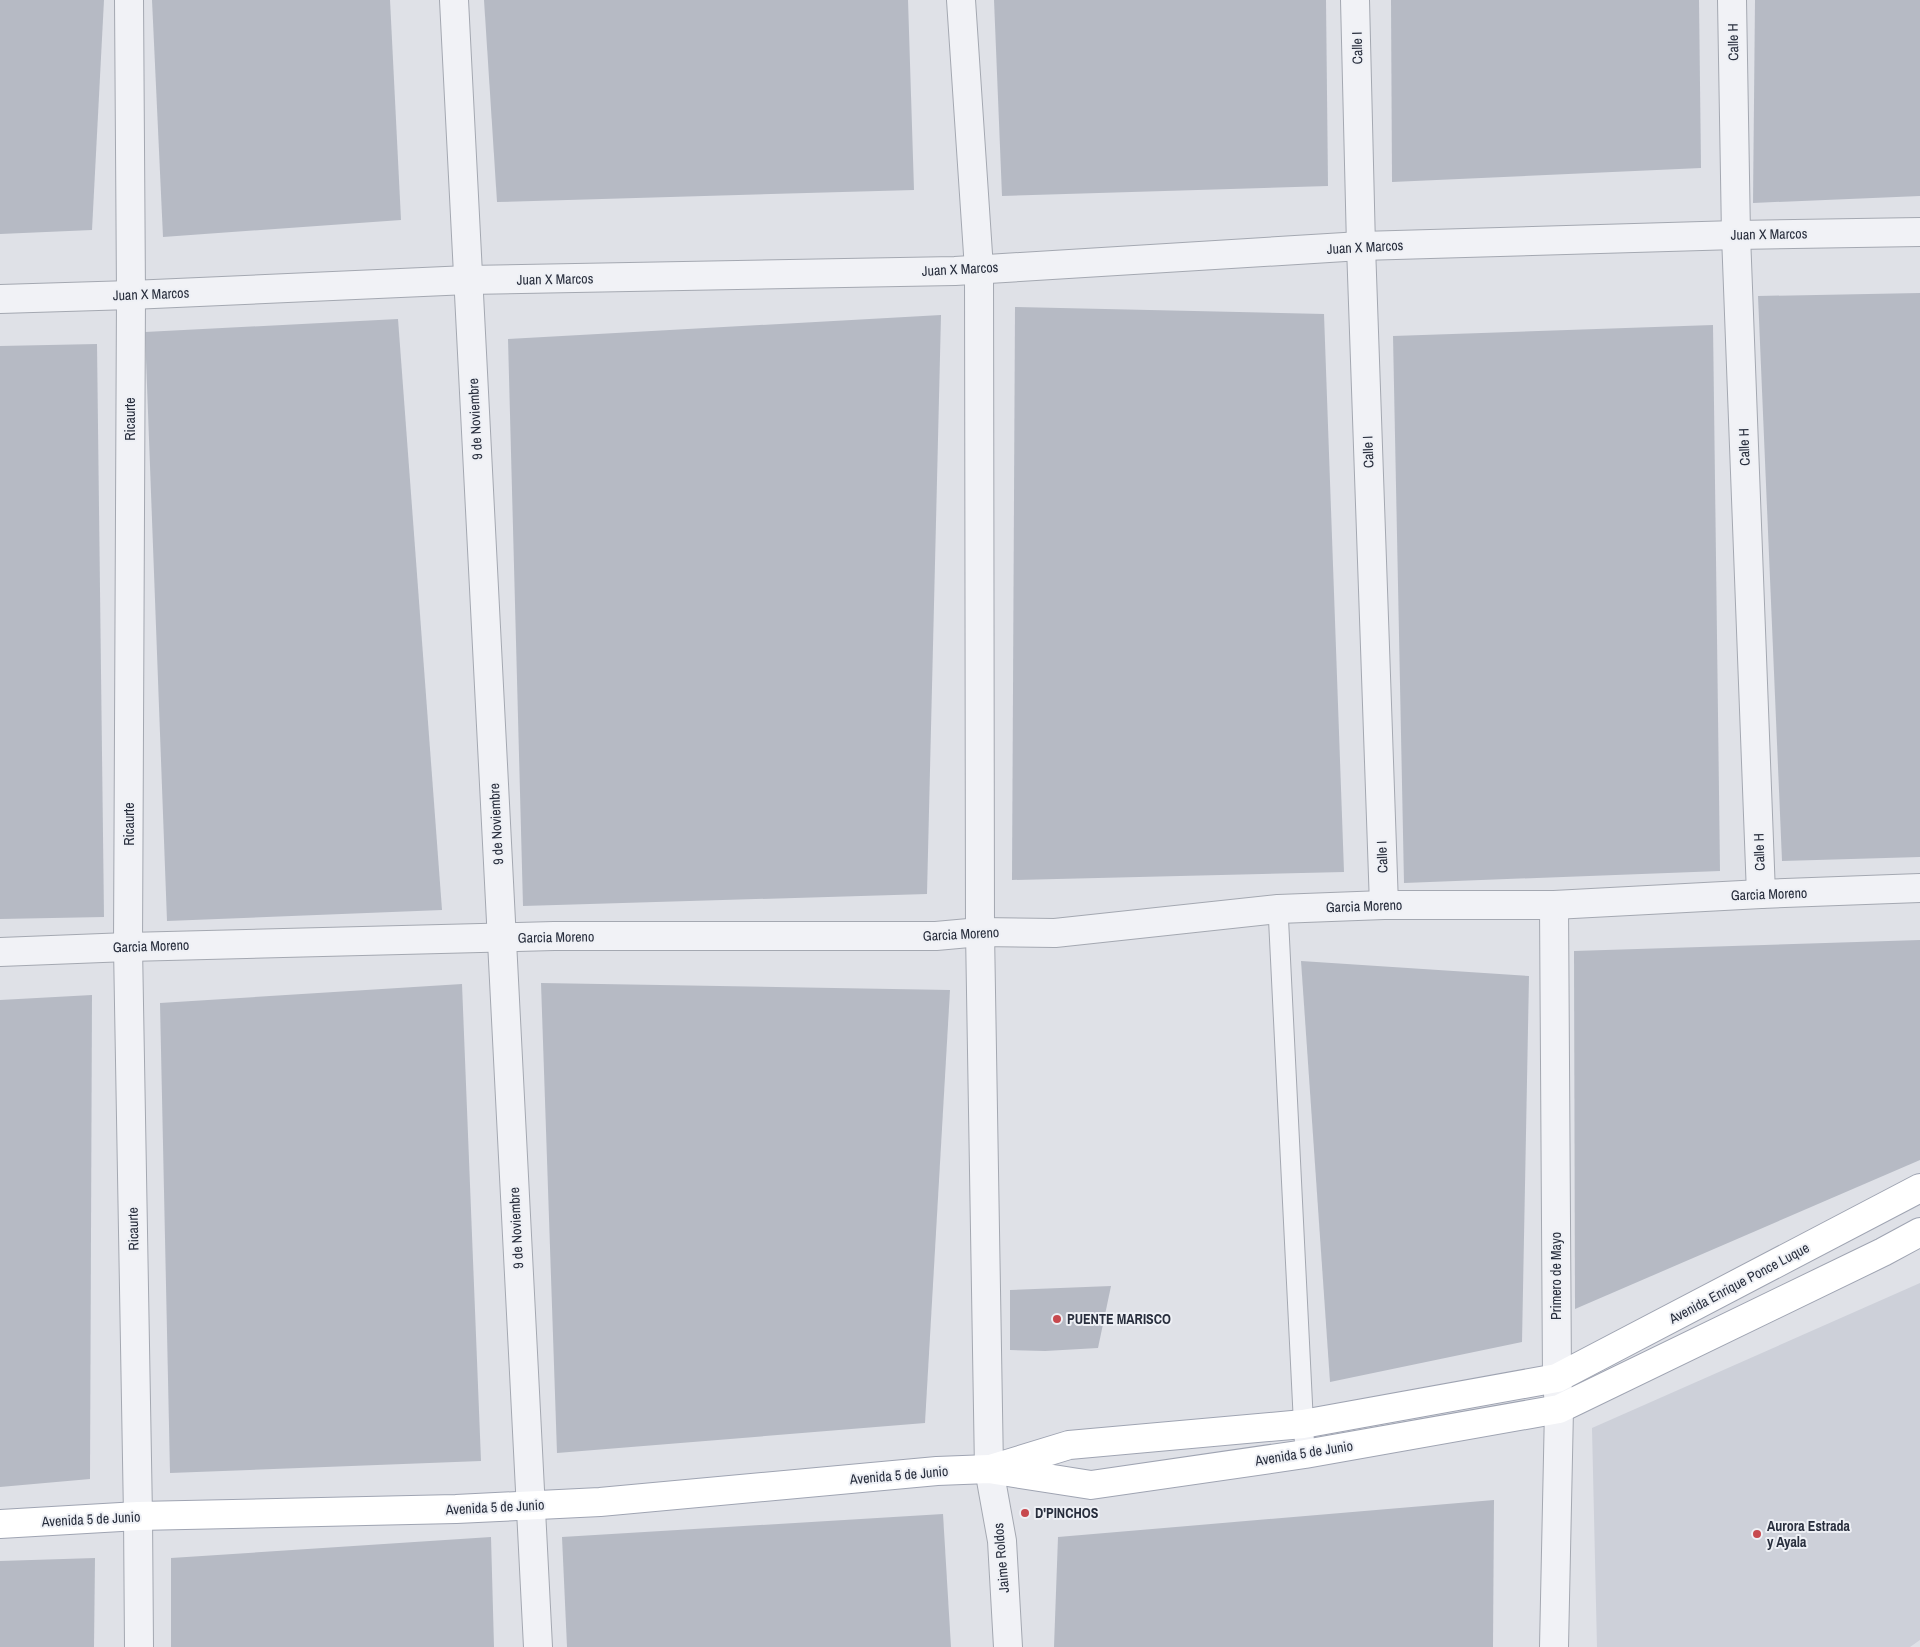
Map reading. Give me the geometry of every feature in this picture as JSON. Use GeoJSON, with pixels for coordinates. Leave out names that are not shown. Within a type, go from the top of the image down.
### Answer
{"type":"FeatureCollection","features":[{"type":"Feature","properties":{"kind":"main road","name":"Avenida Enrique Ponce Luque"},"geometry":{"type":"LineString","coordinates":[[1557,1378],[1920,1188]]}},
{"type":"Feature","properties":{"kind":"main road"},"geometry":{"type":"LineString","coordinates":[[1559,1409],[1883,1252],[1920,1232]]}},
{"type":"Feature","properties":{"kind":"main road","name":"Avenida 5 de Junio"},"geometry":{"type":"LineString","coordinates":[[990,1469],[1069,1444],[1303,1424],[1557,1378]]}},
{"type":"Feature","properties":{"kind":"main road","name":"Avenida 5 de Junio"},"geometry":{"type":"LineString","coordinates":[[0,1524],[138,1516],[530,1506],[600,1502],[937,1471],[990,1469],[1091,1485],[1305,1454],[1559,1409]]}},
{"type":"Feature","properties":{"kind":"street","name":"Ricaurte"},"geometry":{"type":"LineString","coordinates":[[129,0],[131,295],[128,947],[139,1647]]}},
{"type":"Feature","properties":{"kind":"street","name":"9 de Noviembre"},"geometry":{"type":"LineString","coordinates":[[454,0],[538,1647]]}},
{"type":"Feature","properties":{"kind":"street","name":"Jaime Roldos"},"geometry":{"type":"LineString","coordinates":[[960,0],[979,269],[980,932],[990,1469],[1002,1541],[1008,1647]]}},
{"type":"Feature","properties":{"kind":"street","name":"Calle I"},"geometry":{"type":"LineString","coordinates":[[1356,0],[1361,246],[1384,905]]}},
{"type":"Feature","properties":{"kind":"street","name":"Calle H"},"geometry":{"type":"LineString","coordinates":[[1732,0],[1736,235],[1761,894]]}},
{"type":"Feature","properties":{"kind":"street","name":"Juan X Marcos"},"geometry":{"type":"LineString","coordinates":[[0,299],[468,280],[979,269],[1361,246],[1736,235],[1920,232]]}},
{"type":"Feature","properties":{"kind":"street","name":"Garcia Moreno"},"geometry":{"type":"LineString","coordinates":[[0,952],[554,936],[936,936],[980,932],[1055,933],[1278,909],[1384,905],[1554,905],[1920,888]]}},
{"type":"Feature","properties":{"kind":"street","name":"Primero de Mayo"},"geometry":{"type":"LineString","coordinates":[[1554,905],[1557,1378],[1559,1409],[1554,1647]]}},
{"type":"Feature","properties":{"kind":"lane"},"geometry":{"type":"LineString","coordinates":[[1278,909],[1305,1454]]}},
{"type":"Feature","properties":{"kind":"shaded area","name":"Aurora Estrada y Ayala"},"geometry":{"type":"Polygon","coordinates":[[[1920,1283],[1920,1640],[1910,1647],[1597,1647],[1592,1428],[1920,1283]]]}},
{"type":"Feature","properties":{"kind":"building"},"geometry":{"type":"Polygon","coordinates":[[[0,0],[104,0],[92,230],[0,234],[0,0]]]}},
{"type":"Feature","properties":{"kind":"building"},"geometry":{"type":"Polygon","coordinates":[[[152,0],[390,0],[401,220],[163,237],[152,0]]]}},
{"type":"Feature","properties":{"kind":"building"},"geometry":{"type":"Polygon","coordinates":[[[484,0],[908,0],[914,190],[497,202],[484,0]]]}},
{"type":"Feature","properties":{"kind":"building"},"geometry":{"type":"Polygon","coordinates":[[[994,0],[1326,0],[1328,186],[1002,196],[994,0]]]}},
{"type":"Feature","properties":{"kind":"building"},"geometry":{"type":"Polygon","coordinates":[[[1391,0],[1699,0],[1701,168],[1392,182],[1391,0]]]}},
{"type":"Feature","properties":{"kind":"building"},"geometry":{"type":"Polygon","coordinates":[[[1755,0],[1920,0],[1920,196],[1753,203],[1755,0]]]}},
{"type":"Feature","properties":{"kind":"building"},"geometry":{"type":"Polygon","coordinates":[[[1920,293],[1920,857],[1782,861],[1758,296],[1920,293]]]}},
{"type":"Feature","properties":{"kind":"building"},"geometry":{"type":"Polygon","coordinates":[[[1015,307],[1324,314],[1344,872],[1012,880],[1015,307]]]}},
{"type":"Feature","properties":{"kind":"building"},"geometry":{"type":"Polygon","coordinates":[[[941,315],[927,894],[523,906],[508,339],[941,315]]]}},
{"type":"Feature","properties":{"kind":"building"},"geometry":{"type":"Polygon","coordinates":[[[398,319],[442,910],[167,921],[145,332],[398,319]]]}},
{"type":"Feature","properties":{"kind":"building"},"geometry":{"type":"Polygon","coordinates":[[[1713,325],[1720,871],[1404,883],[1393,336],[1713,325]]]}},
{"type":"Feature","properties":{"kind":"building"},"geometry":{"type":"Polygon","coordinates":[[[97,344],[104,917],[0,919],[0,346],[97,344]]]}},
{"type":"Feature","properties":{"kind":"building"},"geometry":{"type":"Polygon","coordinates":[[[1920,940],[1920,1160],[1575,1309],[1574,951],[1920,940]]]}},
{"type":"Feature","properties":{"kind":"building"},"geometry":{"type":"Polygon","coordinates":[[[1301,961],[1529,976],[1522,1342],[1330,1382],[1301,961]]]}},
{"type":"Feature","properties":{"kind":"building"},"geometry":{"type":"Polygon","coordinates":[[[541,983],[950,990],[925,1423],[557,1453],[541,983]]]}},
{"type":"Feature","properties":{"kind":"building"},"geometry":{"type":"Polygon","coordinates":[[[462,984],[481,1461],[170,1473],[160,1003],[462,984]]]}},
{"type":"Feature","properties":{"kind":"building"},"geometry":{"type":"Polygon","coordinates":[[[92,995],[90,1479],[0,1487],[0,1000],[92,995]]]}},
{"type":"Feature","properties":{"kind":"building","name":"PUENTE MARISCO"},"geometry":{"type":"Polygon","coordinates":[[[1111,1286],[1098,1348],[1045,1351],[1010,1350],[1010,1290],[1111,1286]]]}},
{"type":"Feature","properties":{"kind":"building"},"geometry":{"type":"Polygon","coordinates":[[[1494,1500],[1493,1647],[1054,1647],[1058,1537],[1494,1500]]]}},
{"type":"Feature","properties":{"kind":"building"},"geometry":{"type":"Polygon","coordinates":[[[943,1514],[951,1647],[567,1647],[562,1537],[943,1514]]]}},
{"type":"Feature","properties":{"kind":"building"},"geometry":{"type":"Polygon","coordinates":[[[491,1537],[494,1647],[171,1647],[171,1558],[491,1537]]]}},
{"type":"Feature","properties":{"kind":"building"},"geometry":{"type":"Polygon","coordinates":[[[95,1558],[94,1647],[0,1647],[0,1561],[95,1558]]]}},
{"type":"Feature","properties":{"kind":"place","name":"PUENTE MARISCO"},"geometry":{"type":"Point","coordinates":[1057,1319]}},
{"type":"Feature","properties":{"kind":"place","name":"D'PINCHOS"},"geometry":{"type":"Point","coordinates":[1025,1513]}},
{"type":"Feature","properties":{"kind":"place","name":"Aurora Estrada y Ayala"},"geometry":{"type":"Point","coordinates":[1757,1534]}}]}
